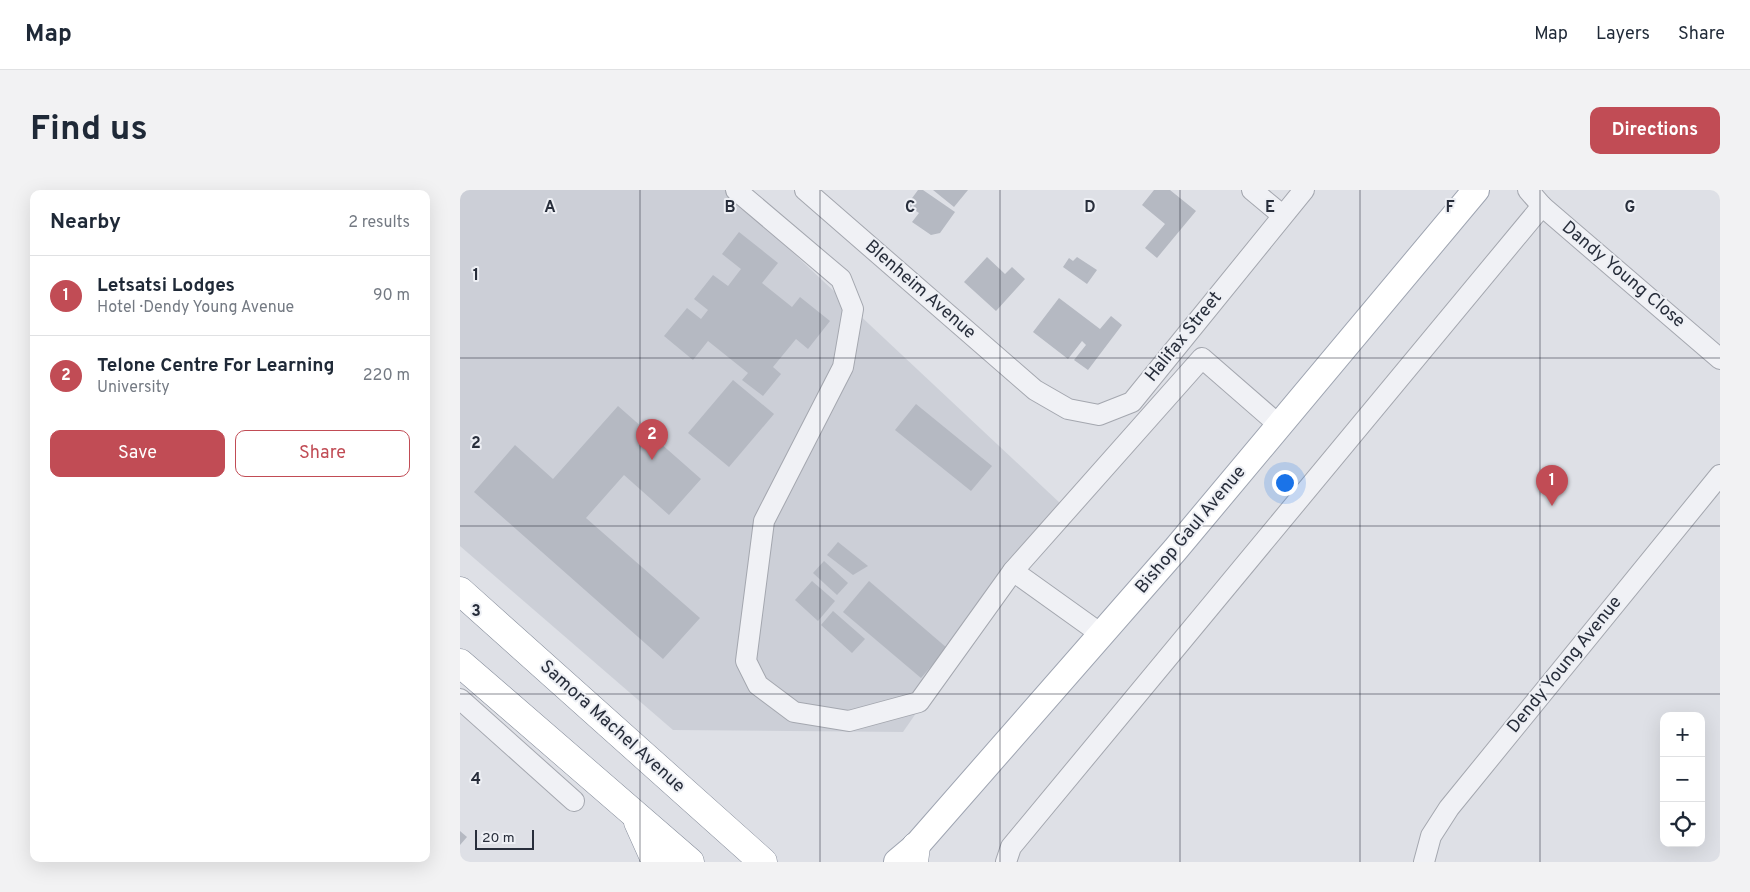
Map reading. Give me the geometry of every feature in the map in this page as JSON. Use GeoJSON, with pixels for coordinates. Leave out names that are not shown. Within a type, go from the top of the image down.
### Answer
{"type":"FeatureCollection","features":[{"type":"Feature","properties":{"kind":"highway","name":"Samora Machel Avenue"},"geometry":{"type":"LineString","coordinates":[[460,591],[766,860]]}},
{"type":"Feature","properties":{"kind":"highway"},"geometry":{"type":"LineString","coordinates":[[460,662],[570,760],[690,862]]}},
{"type":"Feature","properties":{"kind":"highway"},"geometry":{"type":"LineString","coordinates":[[634,813],[656,862]]}},
{"type":"Feature","properties":{"kind":"main road","name":"Bishop Gaul Avenue"},"geometry":{"type":"LineString","coordinates":[[909,857],[1175,550],[1476,190]]}},
{"type":"Feature","properties":{"kind":"street"},"geometry":{"type":"LineString","coordinates":[[736,190],[841,279],[853,309],[843,367],[764,521],[746,661],[758,685],[794,712],[849,721],[919,702],[1013,571],[1202,358],[1279,425]]}},
{"type":"Feature","properties":{"kind":"street","name":"Blenheim Avenue"},"geometry":{"type":"LineString","coordinates":[[804,190],[1034,390]]}},
{"type":"Feature","properties":{"kind":"street"},"geometry":{"type":"LineString","coordinates":[[1252,190],[1282,215]]}},
{"type":"Feature","properties":{"kind":"street","name":"Halifax Street"},"geometry":{"type":"LineString","coordinates":[[1034,390],[1068,409],[1100,416],[1132,402],[1304,190]]}},
{"type":"Feature","properties":{"kind":"street","name":"Dandy Young Close"},"geometry":{"type":"LineString","coordinates":[[1528,190],[1542,206],[1720,359]]}},
{"type":"Feature","properties":{"kind":"street"},"geometry":{"type":"LineString","coordinates":[[1006,862],[1010,847],[1542,206]]}},
{"type":"Feature","properties":{"kind":"street","name":"Dendy Young Avenue"},"geometry":{"type":"LineString","coordinates":[[1424,862],[1431,836],[1449,808],[1720,475]]}},
{"type":"Feature","properties":{"kind":"street"},"geometry":{"type":"LineString","coordinates":[[1013,571],[1101,634]]}},
{"type":"Feature","properties":{"kind":"street"},"geometry":{"type":"LineString","coordinates":[[460,699],[574,800]]}},
{"type":"Feature","properties":{"kind":"shaded area"},"geometry":{"type":"Polygon","coordinates":[[[460,190],[726,190],[1061,504],[903,732],[673,730],[460,546],[460,190]]]}},
{"type":"Feature","properties":{"kind":"building"},"geometry":{"type":"Polygon","coordinates":[[[918,190],[923,190],[955,212],[940,233],[931,235],[912,222],[919,213],[907,205],[918,190]]]}},
{"type":"Feature","properties":{"kind":"building"},"geometry":{"type":"Polygon","coordinates":[[[933,190],[968,190],[954,207],[933,190]]]}},
{"type":"Feature","properties":{"kind":"building"},"geometry":{"type":"Polygon","coordinates":[[[1154,190],[1170,190],[1196,211],[1157,258],[1145,248],[1165,224],[1142,205],[1154,190]]]}},
{"type":"Feature","properties":{"kind":"building"},"geometry":{"type":"Polygon","coordinates":[[[739,232],[778,263],[762,283],[792,307],[800,297],[830,321],[808,349],[796,339],[773,367],[781,374],[763,396],[742,380],[748,373],[708,341],[693,360],[664,336],[687,308],[701,319],[708,310],[694,299],[713,275],[728,286],[741,269],[722,254],[739,232]]]}},
{"type":"Feature","properties":{"kind":"building"},"geometry":{"type":"Polygon","coordinates":[[[987,257],[1005,274],[1012,267],[1025,279],[996,311],[964,282],[987,257]]]}},
{"type":"Feature","properties":{"kind":"building"},"geometry":{"type":"Polygon","coordinates":[[[1077,257],[1097,270],[1087,284],[1063,267],[1069,258],[1073,261],[1077,257]]]}},
{"type":"Feature","properties":{"kind":"building"},"geometry":{"type":"Polygon","coordinates":[[[1059,298],[1100,329],[1111,316],[1122,325],[1088,370],[1074,360],[1086,345],[1082,341],[1068,359],[1033,332],[1059,298]]]}},
{"type":"Feature","properties":{"kind":"building"},"geometry":{"type":"Polygon","coordinates":[[[733,380],[774,414],[729,467],[688,433],[733,380]]]}},
{"type":"Feature","properties":{"kind":"building"},"geometry":{"type":"Polygon","coordinates":[[[916,404],[992,466],[971,491],[895,430],[916,404]]]}},
{"type":"Feature","properties":{"kind":"building"},"geometry":{"type":"Polygon","coordinates":[[[618,406],[701,479],[669,515],[624,475],[586,518],[700,618],[663,659],[474,492],[515,445],[553,479],[618,406]]]}},
{"type":"Feature","properties":{"kind":"building"},"geometry":{"type":"Polygon","coordinates":[[[838,542],[868,566],[853,575],[827,555],[838,542]]]}},
{"type":"Feature","properties":{"kind":"building"},"geometry":{"type":"Polygon","coordinates":[[[824,561],[848,583],[837,595],[813,573],[824,561]]]}},
{"type":"Feature","properties":{"kind":"building"},"geometry":{"type":"Polygon","coordinates":[[[812,581],[835,601],[818,621],[795,600],[812,581]]]}},
{"type":"Feature","properties":{"kind":"building"},"geometry":{"type":"Polygon","coordinates":[[[869,581],[947,648],[921,678],[843,612],[869,581]]]}},
{"type":"Feature","properties":{"kind":"building"},"geometry":{"type":"Polygon","coordinates":[[[833,611],[865,639],[852,653],[821,625],[833,611]]]}},
{"type":"Feature","properties":{"kind":"building"},"geometry":{"type":"Polygon","coordinates":[[[460,831],[467,837],[460,845],[460,831]]]}},
{"type":"Feature","properties":{"kind":"place","name":"Telone Centre For Learning"},"geometry":{"type":"Point","coordinates":[652,460]}},
{"type":"Feature","properties":{"kind":"place","name":"Letsatsi Lodges"},"geometry":{"type":"Point","coordinates":[1552,506]}}]}
